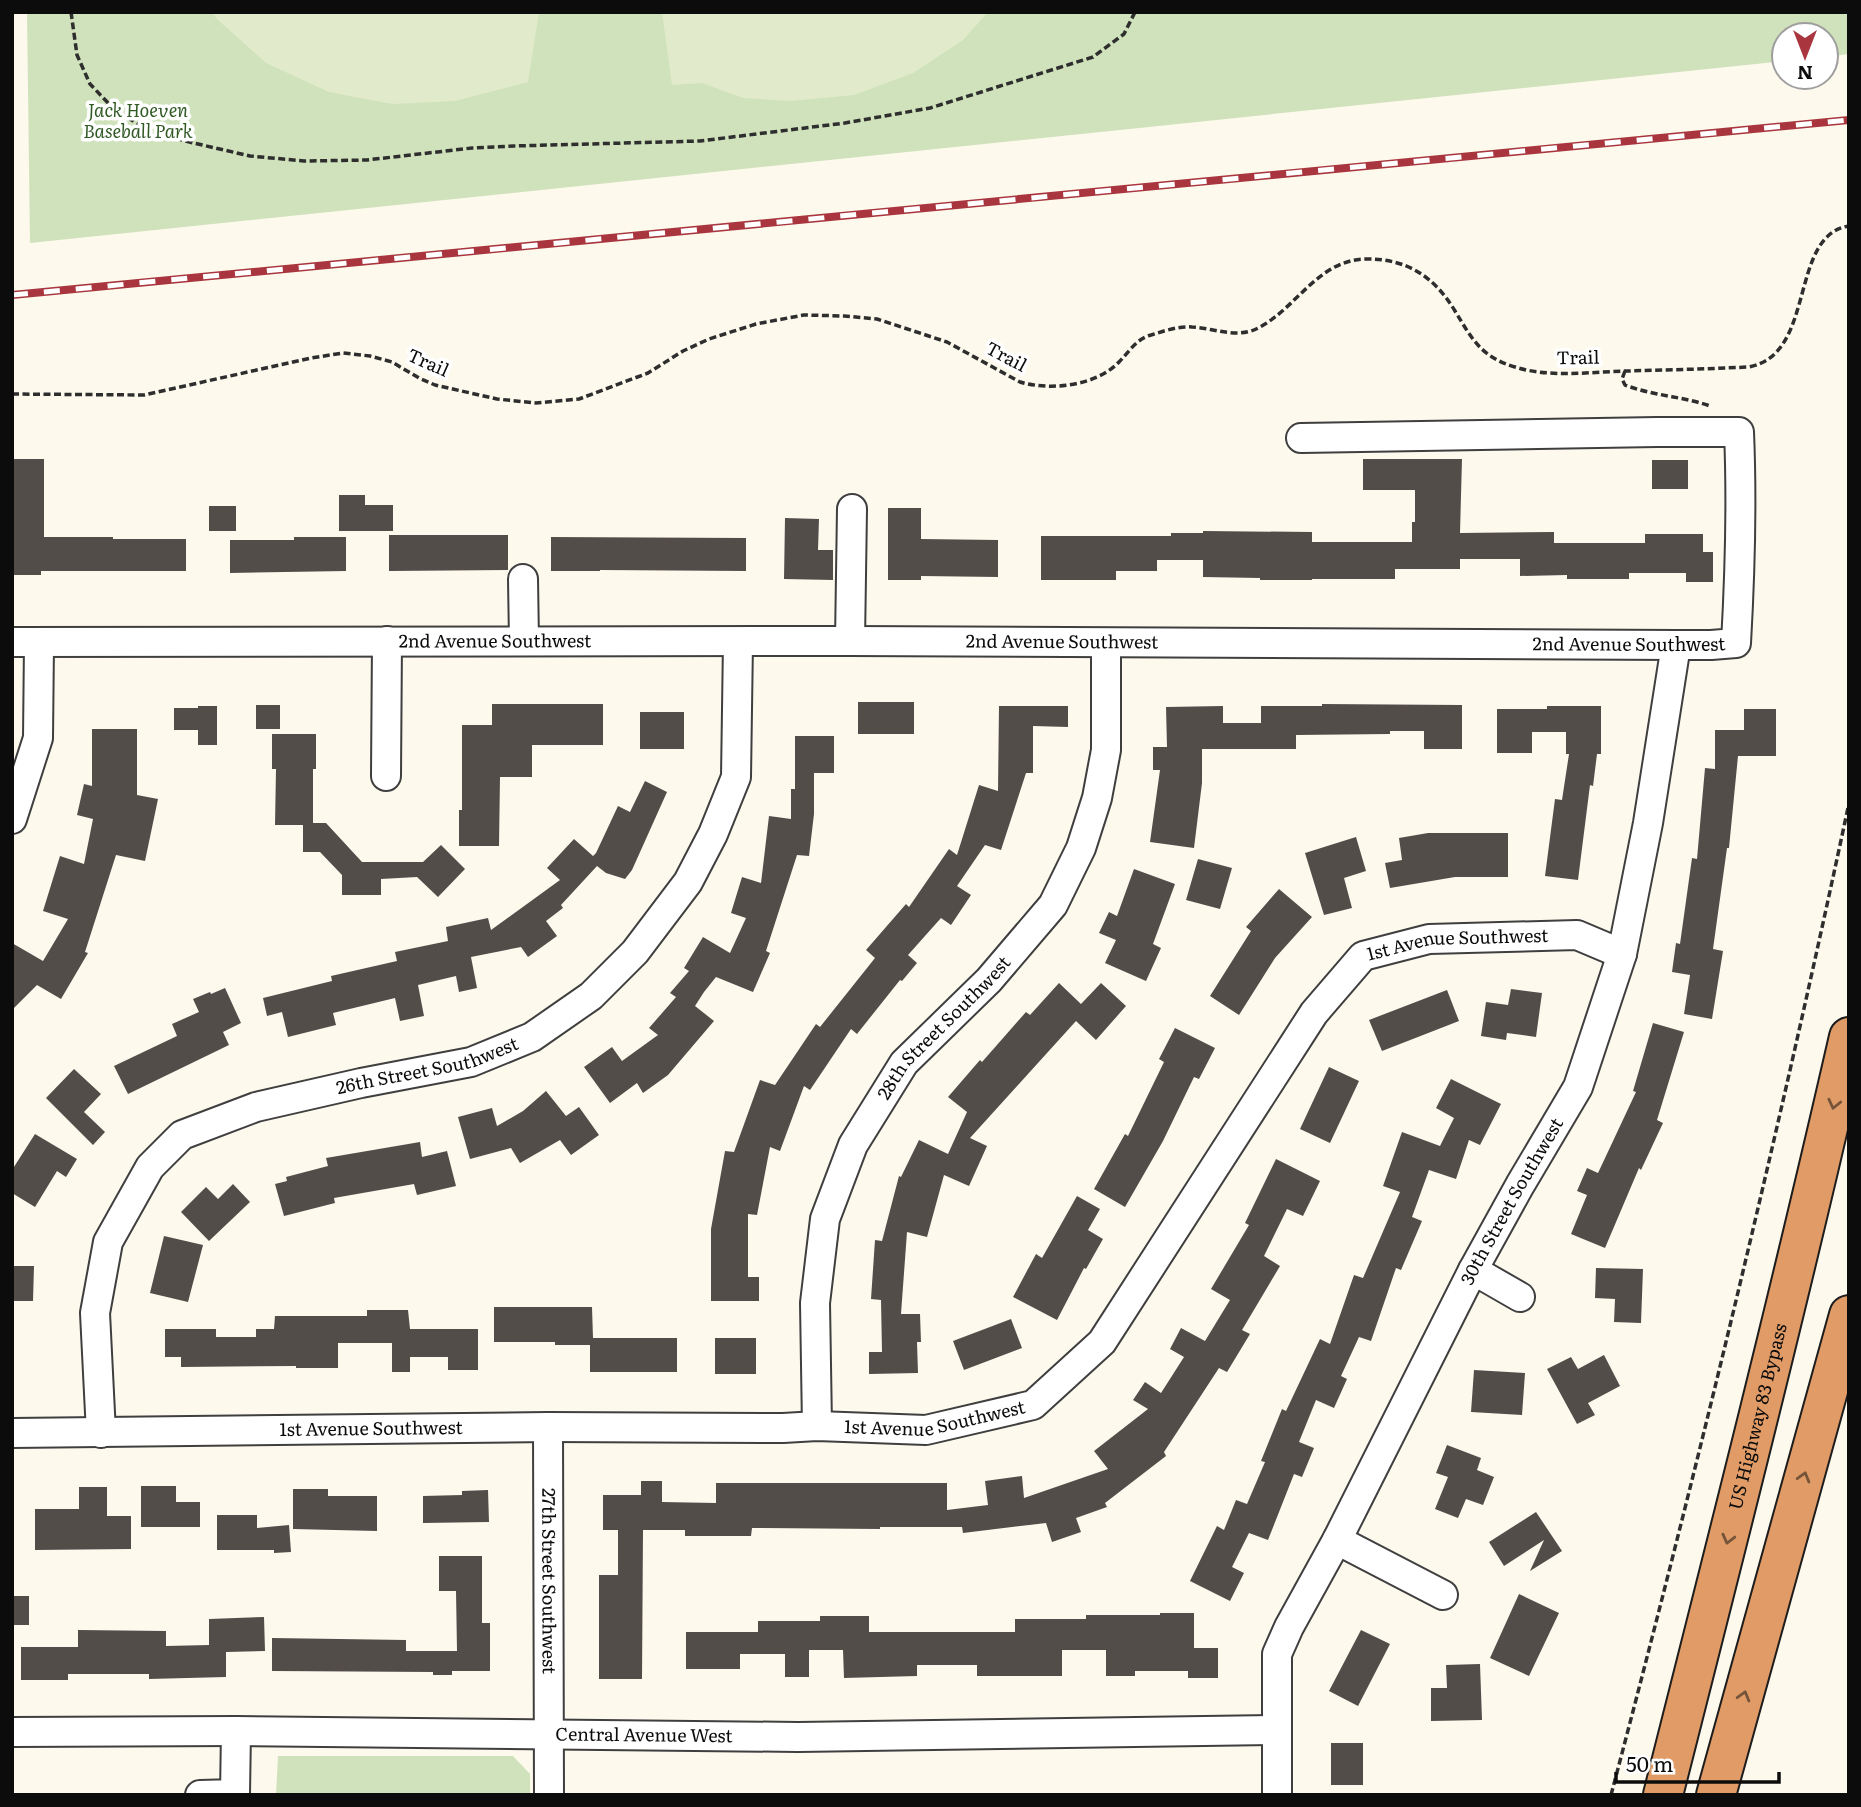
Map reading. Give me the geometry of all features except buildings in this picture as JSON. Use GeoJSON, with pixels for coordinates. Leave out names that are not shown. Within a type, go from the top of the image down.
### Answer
{"type":"FeatureCollection","features":[{"type":"Feature","properties":{"kind":"highway","name":"US Highway 83 Bypass"},"geometry":{"type":"LineString","coordinates":[[1663,1795],[1849,1037]]}},
{"type":"Feature","properties":{"kind":"highway"},"geometry":{"type":"LineString","coordinates":[[1721,1784],[1849,1315]]}},
{"type":"Feature","properties":{"kind":"street"},"geometry":{"type":"LineString","coordinates":[[1301,438],[1725,432]]}},
{"type":"Feature","properties":{"kind":"street","name":"2nd Avenue Southwest"},"geometry":{"type":"LineString","coordinates":[[26,642],[1736,643],[1740,523],[1739,432],[1725,432]]}},
{"type":"Feature","properties":{"kind":"street"},"geometry":{"type":"LineString","coordinates":[[850,642],[852,509]]}},
{"type":"Feature","properties":{"kind":"street"},"geometry":{"type":"LineString","coordinates":[[523,579],[524,641]]}},
{"type":"Feature","properties":{"kind":"street","name":"2nd Avenue Southwest"},"geometry":{"type":"LineString","coordinates":[[386,776],[387,641]]}},
{"type":"Feature","properties":{"kind":"street"},"geometry":{"type":"LineString","coordinates":[[12,819],[38,738],[26,642]]}},
{"type":"Feature","properties":{"kind":"street","name":"26th Street Southwest"},"geometry":{"type":"LineString","coordinates":[[101,1433],[95,1312],[97,1301],[108,1242],[150,1167],[182,1135],[256,1107],[471,1062],[532,1037],[591,996],[635,952],[688,882],[713,834],[736,777],[738,642]]}},
{"type":"Feature","properties":{"kind":"street","name":"28th Street Southwest"},"geometry":{"type":"LineString","coordinates":[[817,1426],[815,1303],[824,1219],[853,1145],[904,1063],[989,980],[1053,905],[1081,848],[1097,798],[1106,750],[1106,644]]}},
{"type":"Feature","properties":{"kind":"street","name":"30th Street Southwest"},"geometry":{"type":"LineString","coordinates":[[1277,1795],[1277,1654],[1474,1270],[1578,1087],[1622,954],[1648,823],[1676,645]]}},
{"type":"Feature","properties":{"kind":"street","name":"1st Avenue Southwest"},"geometry":{"type":"LineString","coordinates":[[12,1433],[817,1426],[926,1430],[1033,1405],[1102,1342],[1314,1013],[1363,956],[1429,939],[1577,934],[1622,954]]}},
{"type":"Feature","properties":{"kind":"street"},"geometry":{"type":"LineString","coordinates":[[1474,1270],[1520,1297]]}},
{"type":"Feature","properties":{"kind":"street","name":"27th Street Southwest"},"geometry":{"type":"LineString","coordinates":[[548,1427],[549,1795]]}},
{"type":"Feature","properties":{"kind":"street"},"geometry":{"type":"LineString","coordinates":[[1337,1540],[1443,1595]]}},
{"type":"Feature","properties":{"kind":"street","name":"Central Avenue West"},"geometry":{"type":"LineString","coordinates":[[12,1731],[798,1737],[1276,1730]]}},
{"type":"Feature","properties":{"kind":"street"},"geometry":{"type":"LineString","coordinates":[[200,1795],[235,1794],[236,1731]]}},
{"type":"Feature","properties":{"kind":"path"},"geometry":{"type":"LineString","coordinates":[[71,12],[77,55],[90,84],[112,107],[145,129],[250,156],[316,161],[367,160],[500,146],[699,141],[845,123],[930,108],[1093,57],[1124,34],[1135,12]]}},
{"type":"Feature","properties":{"kind":"path","name":"Trail"},"geometry":{"type":"LineString","coordinates":[[12,394],[145,395],[343,353],[392,362],[435,385],[497,399],[536,403],[579,399],[648,373],[683,351],[709,339],[756,324],[804,315],[877,319],[947,342],[1020,382],[1033,386],[1064,386],[1102,375],[1119,363],[1138,341],[1166,330],[1193,327],[1239,333],[1258,329],[1287,307],[1317,276],[1342,264],[1362,259],[1387,260],[1408,265],[1429,278],[1445,296],[1474,343],[1491,358],[1515,367],[1548,373],[1661,371],[1761,365],[1779,350],[1792,326],[1817,249],[1832,232],[1839,227],[1849,226]]}},
{"type":"Feature","properties":{"kind":"path"},"geometry":{"type":"LineString","coordinates":[[1625,371],[1622,379],[1625,385],[1651,394],[1681,397],[1710,405],[1718,412],[1725,432]]}},
{"type":"Feature","properties":{"kind":"path"},"geometry":{"type":"LineString","coordinates":[[1611,1795],[1671,1569],[1733,1312],[1818,951],[1849,803]]}},
{"type":"Feature","properties":{"kind":"green space","name":"Jack Hoeven Baseball Park"},"geometry":{"type":"Polygon","coordinates":[[[27,12],[1849,12],[1849,54],[1840,55],[1840,21],[1770,21],[1770,62],[30,243],[27,12]]]}},
{"type":"Feature","properties":{"kind":"green space"},"geometry":{"type":"Polygon","coordinates":[[[212,12],[539,12],[528,82],[455,101],[392,104],[329,92],[266,63],[212,12]]]}},
{"type":"Feature","properties":{"kind":"green space"},"geometry":{"type":"Polygon","coordinates":[[[662,12],[988,12],[963,40],[913,73],[854,95],[790,101],[743,98],[702,83],[672,85],[662,12]]]}},
{"type":"Feature","properties":{"kind":"green space"},"geometry":{"type":"Polygon","coordinates":[[[278,1756],[513,1756],[530,1774],[530,1795],[276,1795],[278,1756]]]}},
{"type":"Feature","properties":{"kind":"railway"},"geometry":{"type":"LineString","coordinates":[[12,295],[1849,120]]}}]}
